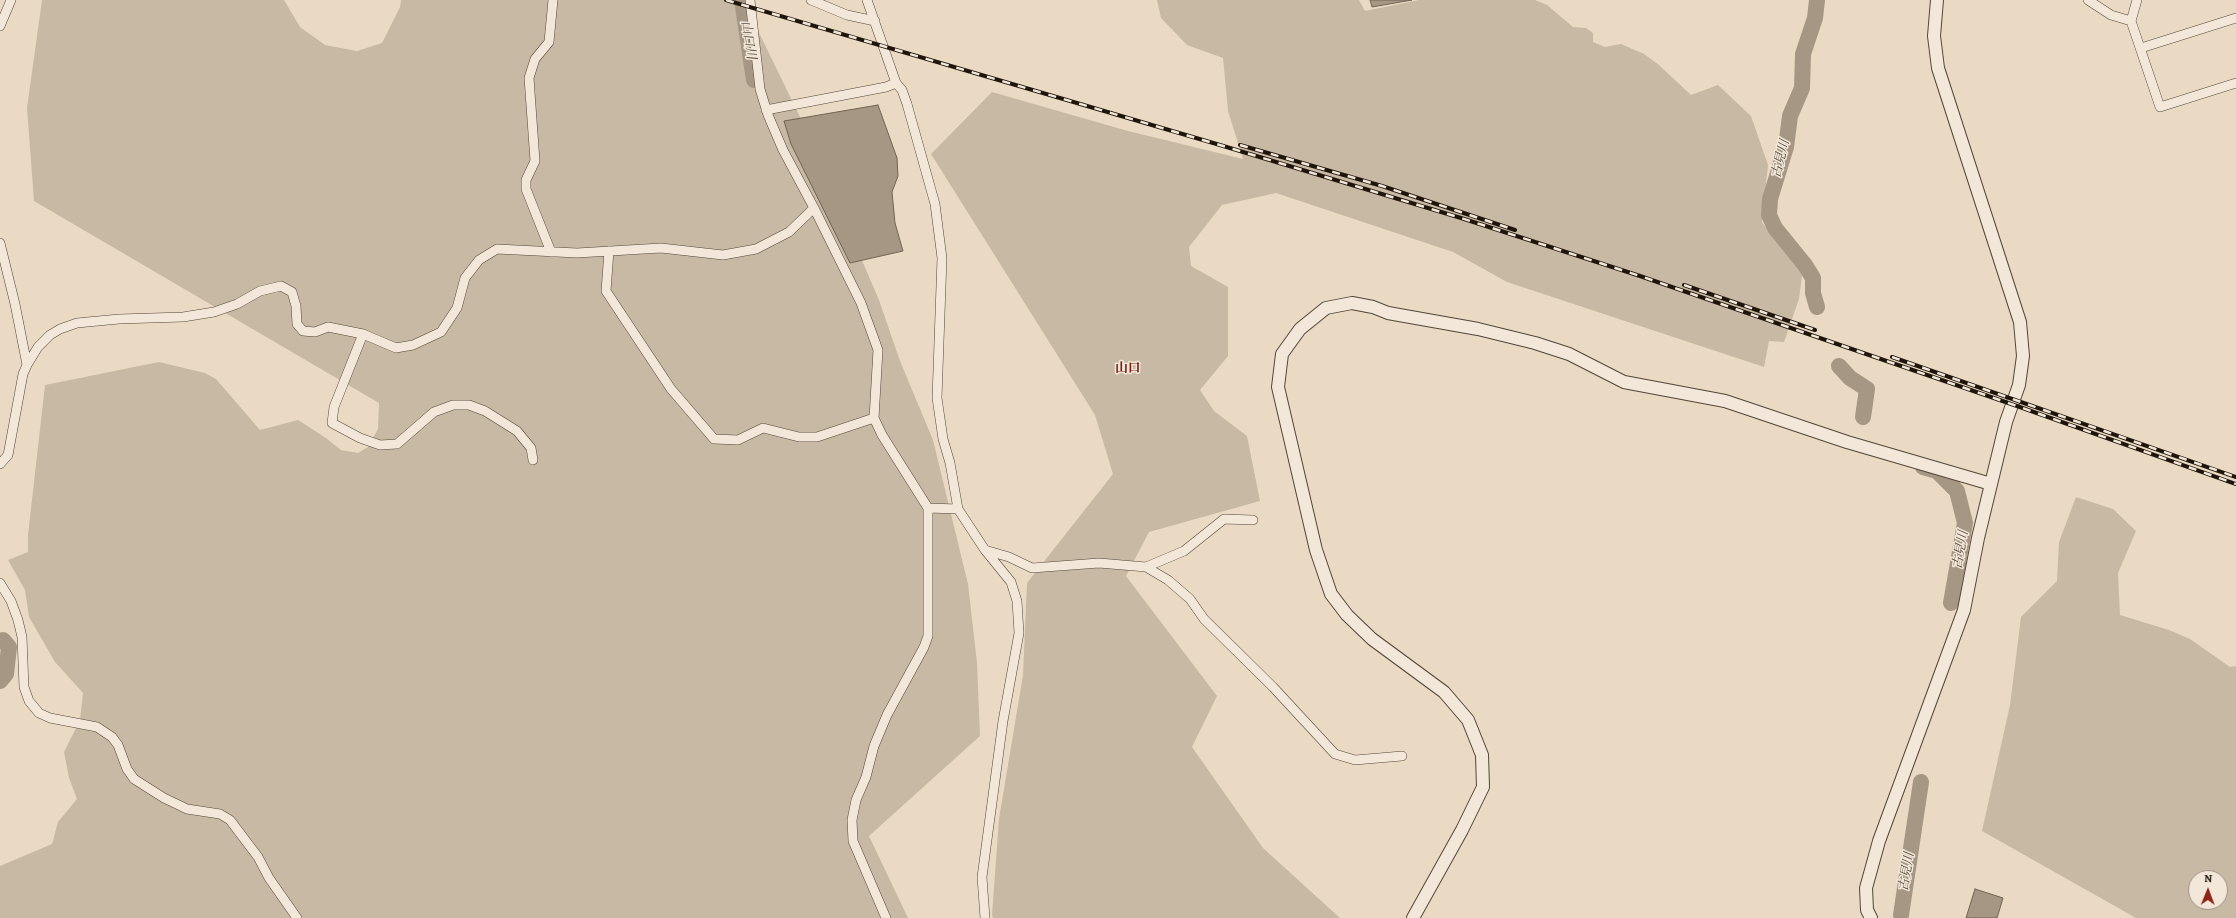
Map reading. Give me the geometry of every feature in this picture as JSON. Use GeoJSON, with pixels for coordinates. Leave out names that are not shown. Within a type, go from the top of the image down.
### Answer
{"type":"FeatureCollection","features":[{"type":"Feature","properties":{"kind":"street"},"geometry":{"type":"LineString","coordinates":[[0,26],[11,0]]}},
{"type":"Feature","properties":{"kind":"street"},"geometry":{"type":"LineString","coordinates":[[551,252],[526,189],[526,180],[535,161],[529,78],[535,59],[549,42],[553,0]]}},
{"type":"Feature","properties":{"kind":"street"},"geometry":{"type":"LineString","coordinates":[[750,0],[760,89],[766,110],[783,150],[814,208],[861,303],[878,350],[874,418],[882,435],[928,508],[928,636],[924,647],[887,715],[856,800],[852,820],[853,841],[886,918]]}},
{"type":"Feature","properties":{"kind":"street"},"geometry":{"type":"LineString","coordinates":[[811,0],[847,15],[875,21]]}},
{"type":"Feature","properties":{"kind":"street"},"geometry":{"type":"LineString","coordinates":[[867,0],[896,83],[902,90],[907,104],[935,204],[942,258],[938,398],[943,440],[950,463],[958,508],[985,550],[1011,582],[1017,601],[1019,633],[1003,721],[982,877],[985,918]]}},
{"type":"Feature","properties":{"kind":"street"},"geometry":{"type":"LineString","coordinates":[[1871,918],[1867,910],[1866,888],[1879,841],[1964,610],[1978,538],[2006,422],[2019,385],[2023,356],[2022,333],[1997,245],[1938,68],[1934,36],[1937,0]]}},
{"type":"Feature","properties":{"kind":"street"},"geometry":{"type":"LineString","coordinates":[[2088,0],[2111,15],[2131,21]]}},
{"type":"Feature","properties":{"kind":"street"},"geometry":{"type":"LineString","coordinates":[[2137,0],[2131,21],[2160,107],[2236,83]]}},
{"type":"Feature","properties":{"kind":"street"},"geometry":{"type":"LineString","coordinates":[[2141,48],[2236,18]]}},
{"type":"Feature","properties":{"kind":"street"},"geometry":{"type":"LineString","coordinates":[[766,110],[886,87],[896,83]]}},
{"type":"Feature","properties":{"kind":"street"},"geometry":{"type":"LineString","coordinates":[[0,464],[8,455],[23,374],[27,365],[38,347],[50,336],[60,329],[77,323],[119,319],[183,317],[214,312],[237,304],[260,291],[281,286],[292,292],[296,306],[297,324],[303,331],[315,332],[328,327],[363,334],[396,348],[413,345],[441,332],[457,308],[465,278],[479,260],[498,249],[577,253],[661,248],[723,254],[756,249],[789,232],[814,208]]}},
{"type":"Feature","properties":{"kind":"street"},"geometry":{"type":"LineString","coordinates":[[0,243],[15,304],[27,365]]}},
{"type":"Feature","properties":{"kind":"street"},"geometry":{"type":"LineString","coordinates":[[609,251],[606,291],[671,389],[714,439],[738,440],[763,428],[799,437],[817,437],[874,418]]}},
{"type":"Feature","properties":{"kind":"street"},"geometry":{"type":"LineString","coordinates":[[1413,918],[1462,830],[1483,787],[1482,755],[1468,720],[1444,692],[1372,639],[1347,616],[1331,594],[1316,550],[1278,387],[1282,354],[1300,329],[1326,308],[1352,303],[1373,307],[1388,313],[1478,329],[1535,343],[1569,354],[1624,382],[1725,401],[1847,442],[1991,484]]}},
{"type":"Feature","properties":{"kind":"street"},"geometry":{"type":"LineString","coordinates":[[363,334],[334,407],[332,423],[360,438],[380,445],[397,444],[434,412],[453,404],[469,405],[485,411],[517,431],[531,448],[533,460]]}},
{"type":"Feature","properties":{"kind":"street"},"geometry":{"type":"LineString","coordinates":[[928,508],[958,508]]}},
{"type":"Feature","properties":{"kind":"street"},"geometry":{"type":"LineString","coordinates":[[1146,567],[1184,551],[1224,520],[1253,520]]}},
{"type":"Feature","properties":{"kind":"street"},"geometry":{"type":"LineString","coordinates":[[985,550],[1009,557],[1032,568],[1100,563],[1146,567],[1168,580],[1190,599],[1204,619],[1273,687],[1335,754],[1355,760],[1402,756]]}},
{"type":"Feature","properties":{"kind":"street"},"geometry":{"type":"LineString","coordinates":[[0,583],[11,601],[18,620],[22,637],[24,686],[29,701],[39,712],[50,718],[97,727],[112,737],[118,745],[127,769],[134,779],[164,798],[187,809],[220,814],[230,820],[258,857],[269,878],[297,918]]}},
{"type":"Feature","properties":{"kind":"shaded area"},"geometry":{"type":"Polygon","coordinates":[[[42,0],[284,0],[300,27],[325,45],[357,51],[382,43],[400,7],[401,0],[743,0],[803,123],[879,300],[900,361],[933,440],[968,584],[977,663],[980,736],[869,836],[908,918],[0,918],[0,866],[52,844],[58,822],[77,799],[69,778],[64,752],[80,720],[83,693],[55,662],[29,617],[25,590],[8,560],[28,552],[28,535],[45,385],[159,362],[205,373],[216,379],[260,430],[298,420],[326,438],[341,450],[358,453],[368,447],[378,429],[379,403],[34,201],[27,108],[42,0]]]}},
{"type":"Feature","properties":{"kind":"shaded area"},"geometry":{"type":"Polygon","coordinates":[[[1157,0],[1359,0],[1365,11],[1419,0],[1535,0],[1547,5],[1573,27],[1586,28],[1593,33],[1593,42],[1605,47],[1621,44],[1644,54],[1659,65],[1691,95],[1718,85],[1751,116],[1768,165],[1762,222],[1775,240],[1797,263],[1802,276],[1799,299],[1784,342],[1769,341],[1764,367],[1507,282],[1453,252],[1276,193],[1222,205],[1189,247],[1191,266],[1228,287],[1228,356],[1200,390],[1214,411],[1247,436],[1260,501],[1149,532],[1126,576],[1217,696],[1192,747],[1263,848],[1340,918],[993,918],[992,915],[999,819],[1023,675],[1027,583],[1113,474],[1095,415],[931,154],[992,92],[1128,131],[1243,159],[1228,111],[1223,58],[1187,45],[1161,18],[1157,0]]]}},
{"type":"Feature","properties":{"kind":"shaded area"},"geometry":{"type":"Polygon","coordinates":[[[1370,0],[1412,0],[1372,7],[1370,0]]]}},
{"type":"Feature","properties":{"kind":"shaded area"},"geometry":{"type":"Polygon","coordinates":[[[878,105],[897,158],[898,176],[892,192],[895,223],[903,251],[850,263],[791,144],[784,121],[878,105]]]}},
{"type":"Feature","properties":{"kind":"shaded area"},"geometry":{"type":"Polygon","coordinates":[[[2076,497],[2113,509],[2136,531],[2118,573],[2120,615],[2169,630],[2190,639],[2230,667],[2236,666],[2236,918],[2136,918],[1982,831],[2010,705],[2021,617],[2057,581],[2059,542],[2076,497]]]}},
{"type":"Feature","properties":{"kind":"shaded area"},"geometry":{"type":"Polygon","coordinates":[[[1975,889],[2003,898],[1997,918],[1966,918],[1975,889]]]}},
{"type":"Feature","properties":{"kind":"waterway","name":"山口川"},"geometry":{"type":"LineString","coordinates":[[742,0],[754,80]]}},
{"type":"Feature","properties":{"kind":"waterway","name":"古見川"},"geometry":{"type":"LineString","coordinates":[[1817,0],[1815,18],[1803,54],[1802,88],[1790,116],[1786,147],[1770,199],[1769,215],[1775,228],[1805,265],[1813,278],[1813,293],[1817,307]]}},
{"type":"Feature","properties":{"kind":"waterway","name":"古見川"},"geometry":{"type":"LineString","coordinates":[[1839,366],[1850,378],[1867,389],[1863,417]]}},
{"type":"Feature","properties":{"kind":"waterway","name":"古見川"},"geometry":{"type":"LineString","coordinates":[[1923,467],[1937,471],[1957,491],[1965,523],[1951,603]]}},
{"type":"Feature","properties":{"kind":"waterway"},"geometry":{"type":"LineString","coordinates":[[0,641],[3,640],[9,647],[6,674],[0,681]]}},
{"type":"Feature","properties":{"kind":"waterway","name":"古見川"},"geometry":{"type":"LineString","coordinates":[[1901,915],[1921,782]]}},
{"type":"Feature","properties":{"kind":"railway"},"geometry":{"type":"LineString","coordinates":[[726,0],[1220,145],[1461,218],[1640,276],[2017,406],[2236,484]]}},
{"type":"Feature","properties":{"kind":"railway"},"geometry":{"type":"LineString","coordinates":[[1240,145],[1382,186],[1515,230]]}},
{"type":"Feature","properties":{"kind":"railway"},"geometry":{"type":"LineString","coordinates":[[1684,285],[1815,330]]}},
{"type":"Feature","properties":{"kind":"railway"},"geometry":{"type":"LineString","coordinates":[[1892,357],[2236,477]]}},
{"type":"Feature","properties":{"kind":"district","name":"山口"},"geometry":{"type":"Point","coordinates":[1128,369]}}]}
